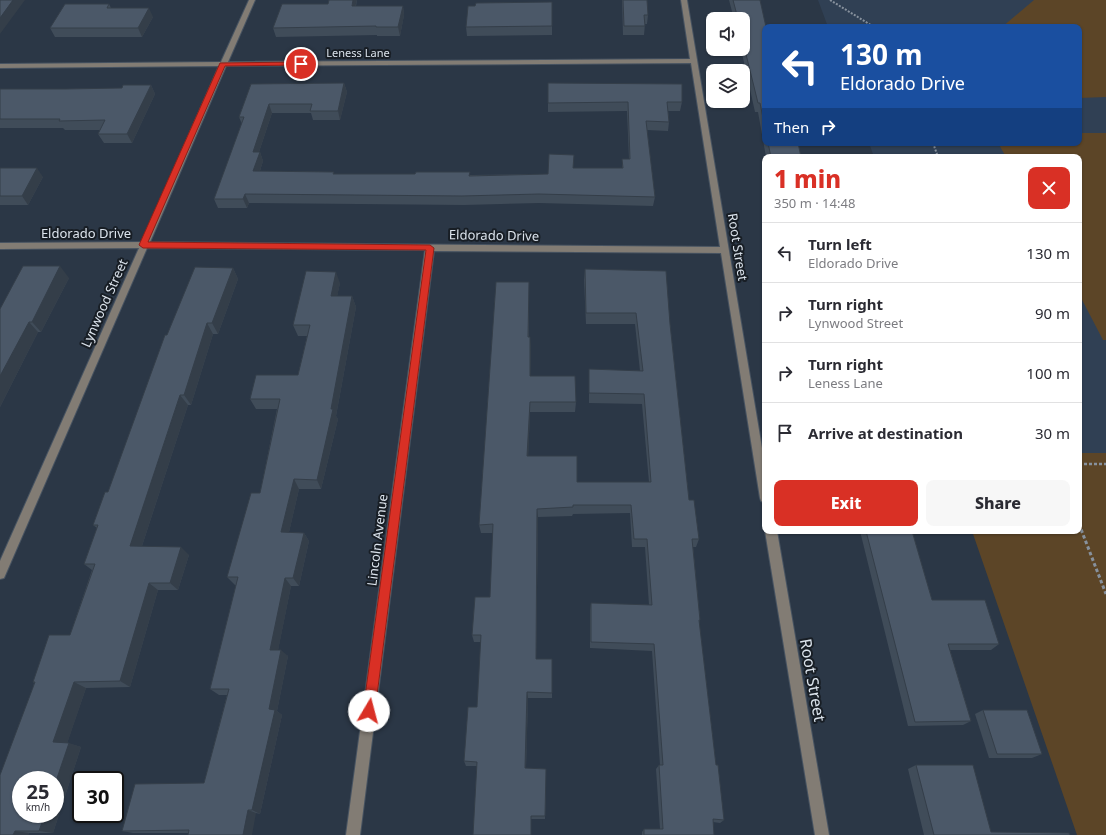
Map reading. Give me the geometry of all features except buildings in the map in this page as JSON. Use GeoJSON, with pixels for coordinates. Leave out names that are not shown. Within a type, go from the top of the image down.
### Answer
{"type":"FeatureCollection","features":[{"type":"Feature","properties":{"kind":"street","name":"Lynwood Street"},"geometry":{"type":"LineString","coordinates":[[0,574],[143,245],[252,0]]}},
{"type":"Feature","properties":{"kind":"street","name":"Root Street"},"geometry":{"type":"LineString","coordinates":[[684,0],[762,480]]}},
{"type":"Feature","properties":{"kind":"street","name":"Leness Lane"},"geometry":{"type":"LineString","coordinates":[[0,66],[693,61]]}},
{"type":"Feature","properties":{"kind":"street","name":"Eldorado Drive"},"geometry":{"type":"LineString","coordinates":[[0,246],[143,245],[724,250]]}},
{"type":"Feature","properties":{"kind":"street","name":"Lincoln Avenue"},"geometry":{"type":"LineString","coordinates":[[353,835],[430,248]]}},
{"type":"Feature","properties":{"kind":"street","name":"Root Street"},"geometry":{"type":"LineString","coordinates":[[772,534],[822,835]]}},
{"type":"Feature","properties":{"kind":"path"},"geometry":{"type":"LineString","coordinates":[[830,0],[869,24]]}},
{"type":"Feature","properties":{"kind":"path"},"geometry":{"type":"LineString","coordinates":[[1082,464],[1106,464]]}},
{"type":"Feature","properties":{"kind":"path"},"geometry":{"type":"LineString","coordinates":[[1082,532],[1106,594]]}},
{"type":"Feature","properties":{"kind":"shaded area"},"geometry":{"type":"Polygon","coordinates":[[[818,0],[1106,0],[1106,453],[1082,453],[1082,154],[873,154],[870,146],[1082,146],[1082,24],[827,24],[818,0]]]}},
{"type":"Feature","properties":{"kind":"shaded area"},"geometry":{"type":"Polygon","coordinates":[[[1034,0],[1106,0],[1106,97],[1082,98],[1082,24],[1006,24],[1034,0]]]}},
{"type":"Feature","properties":{"kind":"shaded area"},"geometry":{"type":"Polygon","coordinates":[[[1082,133],[1106,133],[1106,340],[1103,340],[1082,300],[1082,154],[1004,154],[1000,146],[1082,146],[1082,133]]]}},
{"type":"Feature","properties":{"kind":"shaded area"},"geometry":{"type":"Polygon","coordinates":[[[1082,453],[1106,453],[1106,835],[1077,835],[973,534],[1082,534],[1082,453]]]}},
{"type":"Feature","properties":{"kind":"route"},"geometry":{"type":"LineString","coordinates":[[301,64],[223,64],[143,245],[430,248],[369,711]]}}]}
